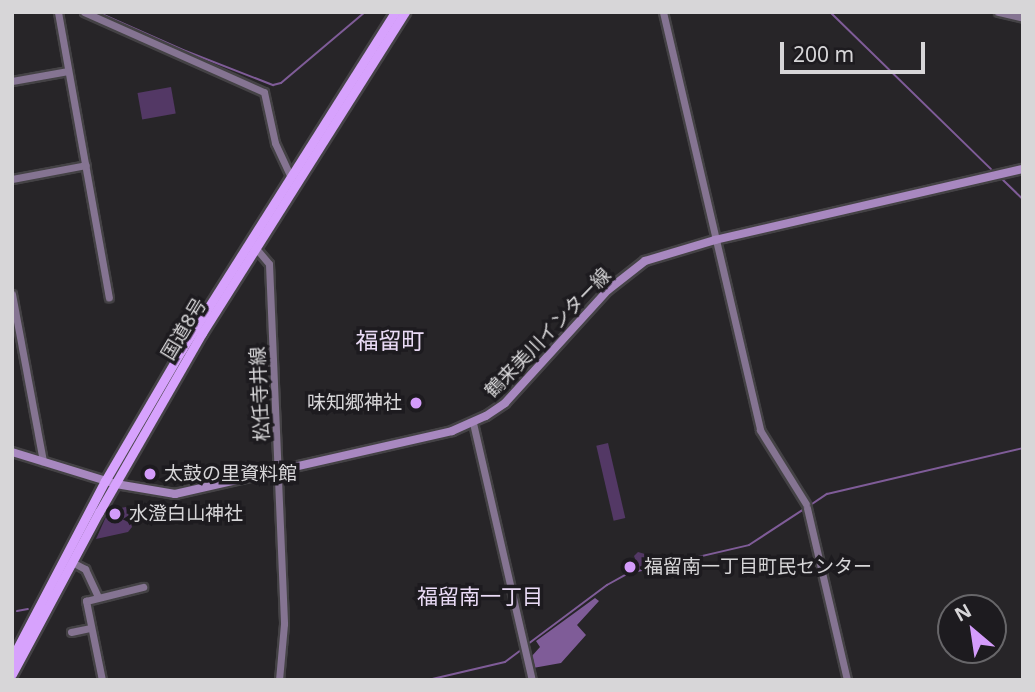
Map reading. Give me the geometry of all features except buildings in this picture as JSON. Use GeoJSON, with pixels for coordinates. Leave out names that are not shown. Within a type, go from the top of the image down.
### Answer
{"type":"FeatureCollection","features":[{"type":"Feature","properties":{"kind":"highway","name":"国道8号"},"geometry":{"type":"LineString","coordinates":[[12,658],[105,481],[252,243],[405,12]]}},
{"type":"Feature","properties":{"kind":"highway","name":"国道8号"},"geometry":{"type":"LineString","coordinates":[[12,674],[155,412],[289,175],[395,13]]}},
{"type":"Feature","properties":{"kind":"main road","name":"鶴来美川インター線"},"geometry":{"type":"LineString","coordinates":[[12,452],[116,484],[174,494],[432,437],[473,423],[495,412],[517,393],[608,290],[629,271],[665,252],[1023,169]]}},
{"type":"Feature","properties":{"kind":"street"},"geometry":{"type":"LineString","coordinates":[[58,12],[109,297]]}},
{"type":"Feature","properties":{"kind":"street"},"geometry":{"type":"LineString","coordinates":[[84,12],[264,92],[275,143],[289,175]]}},
{"type":"Feature","properties":{"kind":"street"},"geometry":{"type":"LineString","coordinates":[[663,12],[760,430],[807,506],[848,680]]}},
{"type":"Feature","properties":{"kind":"street"},"geometry":{"type":"LineString","coordinates":[[998,12],[1023,18]]}},
{"type":"Feature","properties":{"kind":"street"},"geometry":{"type":"LineString","coordinates":[[12,81],[68,71]]}},
{"type":"Feature","properties":{"kind":"street"},"geometry":{"type":"LineString","coordinates":[[12,179],[86,165]]}},
{"type":"Feature","properties":{"kind":"street","name":"松任寺井線"},"geometry":{"type":"LineString","coordinates":[[252,243],[269,264],[284,624],[279,680]]}},
{"type":"Feature","properties":{"kind":"street"},"geometry":{"type":"LineString","coordinates":[[12,294],[43,461]]}},
{"type":"Feature","properties":{"kind":"street"},"geometry":{"type":"LineString","coordinates":[[473,423],[532,680]]}},
{"type":"Feature","properties":{"kind":"street"},"geometry":{"type":"LineString","coordinates":[[72,562],[85,569],[98,597]]}},
{"type":"Feature","properties":{"kind":"street"},"geometry":{"type":"LineString","coordinates":[[102,680],[86,601],[143,587]]}},
{"type":"Feature","properties":{"kind":"street"},"geometry":{"type":"LineString","coordinates":[[71,632],[90,628]]}},
{"type":"Feature","properties":{"kind":"shaded area"},"geometry":{"type":"Polygon","coordinates":[[[171,87],[176,114],[142,119],[138,93],[171,87]]]}},
{"type":"Feature","properties":{"kind":"shaded area"},"geometry":{"type":"Polygon","coordinates":[[[608,443],[625,518],[614,521],[596,446],[608,443]]]}},
{"type":"Feature","properties":{"kind":"shaded area"},"geometry":{"type":"Polygon","coordinates":[[[126,507],[132,527],[128,532],[96,539],[109,510],[126,507]]]}},
{"type":"Feature","properties":{"kind":"shaded area"},"geometry":{"type":"Polygon","coordinates":[[[638,552],[669,562],[639,569],[634,556],[638,552]]]}},
{"type":"Feature","properties":{"kind":"shaded area"},"geometry":{"type":"Polygon","coordinates":[[[595,598],[599,601],[577,625],[586,635],[561,663],[533,668],[531,657],[540,647],[536,641],[595,598]]]}},
{"type":"Feature","properties":{"kind":"waterway"},"geometry":{"type":"LineString","coordinates":[[97,12],[183,50],[273,85],[281,83],[365,12]]}},
{"type":"Feature","properties":{"kind":"waterway"},"geometry":{"type":"LineString","coordinates":[[830,12],[991,169]]}},
{"type":"Feature","properties":{"kind":"waterway"},"geometry":{"type":"LineString","coordinates":[[1003,180],[1023,199]]}},
{"type":"Feature","properties":{"kind":"waterway"},"geometry":{"type":"LineString","coordinates":[[809,506],[827,494],[1023,448]]}},
{"type":"Feature","properties":{"kind":"waterway"},"geometry":{"type":"LineString","coordinates":[[528,644],[607,585],[629,573],[749,545],[804,509]]}},
{"type":"Feature","properties":{"kind":"waterway"},"geometry":{"type":"LineString","coordinates":[[17,611],[28,609]]}},
{"type":"Feature","properties":{"kind":"waterway"},"geometry":{"type":"LineString","coordinates":[[428,680],[505,662],[521,650]]}},
{"type":"Feature","properties":{"kind":"place","name":"味知郷神社"},"geometry":{"type":"Point","coordinates":[416,403]}},
{"type":"Feature","properties":{"kind":"place","name":"太鼓の里資料館"},"geometry":{"type":"Point","coordinates":[150,474]}},
{"type":"Feature","properties":{"kind":"place","name":"水澄白山神社"},"geometry":{"type":"Point","coordinates":[115,514]}},
{"type":"Feature","properties":{"kind":"place","name":"福留南一丁目町民センター"},"geometry":{"type":"Point","coordinates":[630,567]}},
{"type":"Feature","properties":{"kind":"district","name":"福留町"},"geometry":{"type":"Point","coordinates":[390,340]}},
{"type":"Feature","properties":{"kind":"district","name":"福留南一丁目"},"geometry":{"type":"Point","coordinates":[480,596]}}]}
